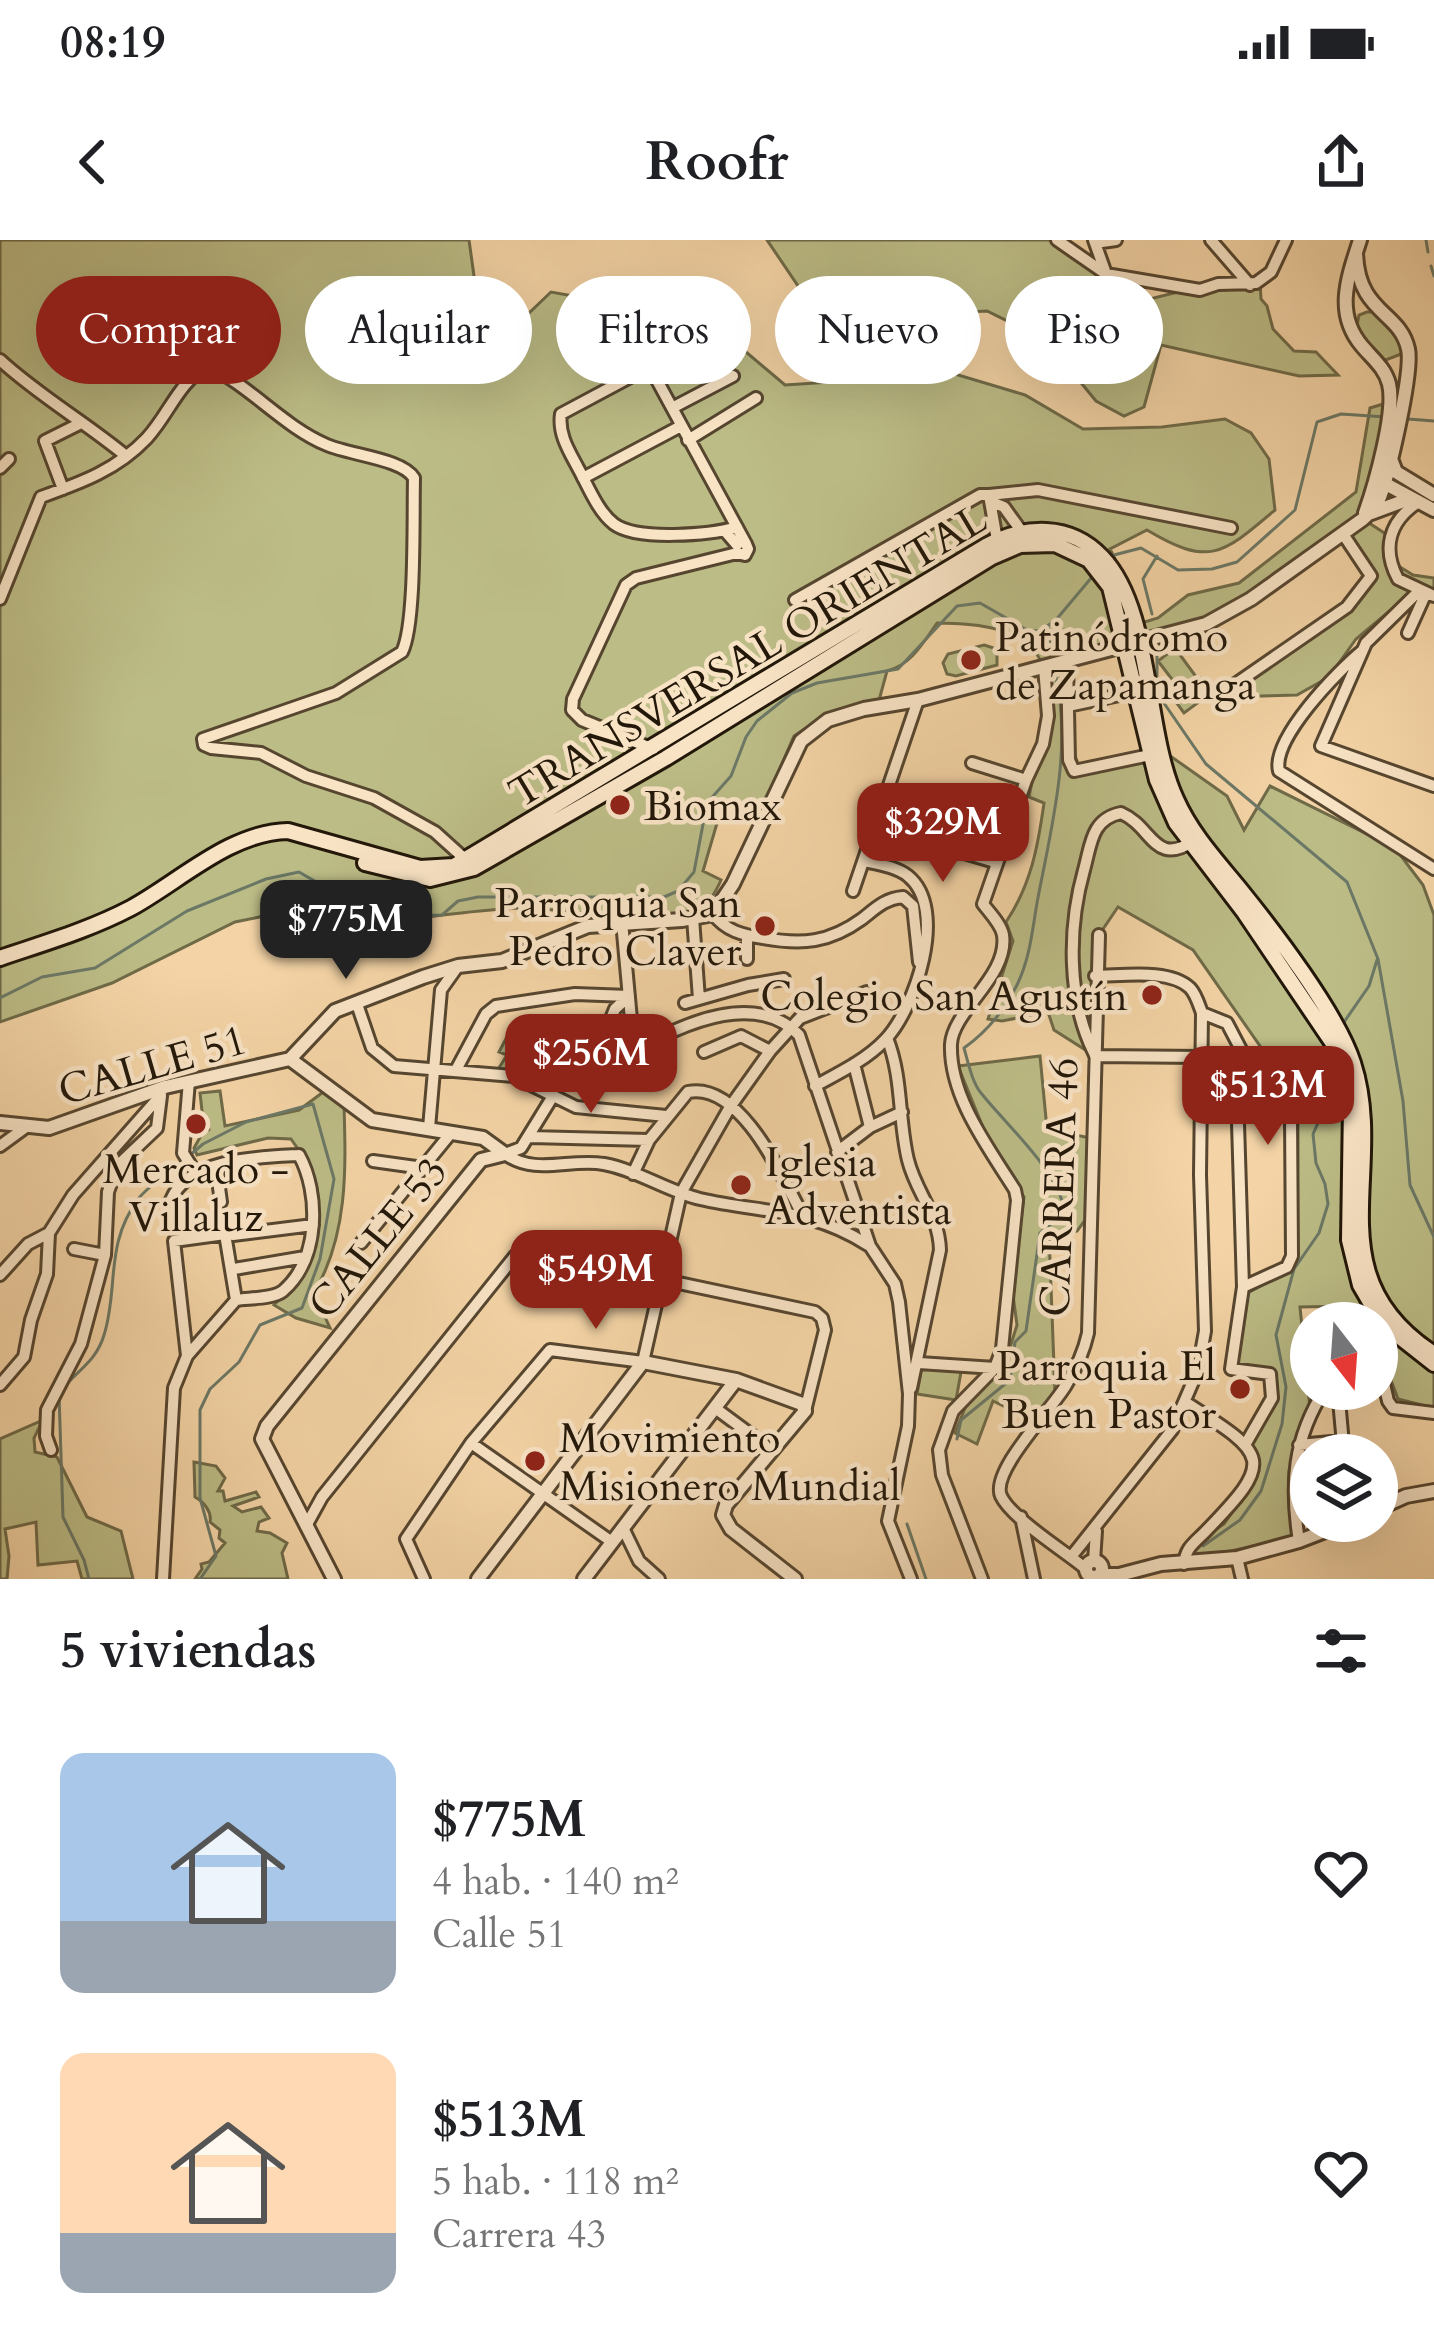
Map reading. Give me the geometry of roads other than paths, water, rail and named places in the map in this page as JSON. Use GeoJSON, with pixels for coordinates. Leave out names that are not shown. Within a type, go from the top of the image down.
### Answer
{"type":"FeatureCollection","features":[{"type":"Feature","properties":{"kind":"main road","name":"TRANSVERSAL ORIENTAL"},"geometry":{"type":"LineString","coordinates":[[0,962],[83,931],[129,909],[236,844],[273,832],[431,869],[466,860],[998,540],[1034,529],[1067,535],[1101,556],[1120,583],[1164,767],[1194,841],[1255,908],[1345,1041],[1357,1076],[1361,1112],[1362,1257],[1377,1294],[1434,1354]]}},
{"type":"Feature","properties":{"kind":"main road","name":"TRANSVERSAL ORIENTAL"},"geometry":{"type":"LineString","coordinates":[[0,962],[105,931],[231,856],[270,840],[290,840],[419,878],[462,874],[666,758],[875,626],[1020,545],[1055,544],[1089,560],[1110,587],[1133,646],[1150,754],[1166,804],[1340,1054],[1351,1105],[1348,1214],[1354,1264],[1382,1323],[1434,1364]]}},
{"type":"Feature","properties":{"kind":"main road"},"geometry":{"type":"LineString","coordinates":[[1413,1337],[1434,1344]]}},
{"type":"Feature","properties":{"kind":"street"},"geometry":{"type":"LineString","coordinates":[[1057,240],[1106,274],[1200,290],[1218,284],[1250,285],[1270,272],[1286,240]]}},
{"type":"Feature","properties":{"kind":"street"},"geometry":{"type":"LineString","coordinates":[[1106,274],[1095,241],[1116,240]]}},
{"type":"Feature","properties":{"kind":"street"},"geometry":{"type":"LineString","coordinates":[[1211,240],[1250,285]]}},
{"type":"Feature","properties":{"kind":"street"},"geometry":{"type":"LineString","coordinates":[[1358,246],[1361,288],[1408,350],[1395,402],[1384,484],[1366,516]]}},
{"type":"Feature","properties":{"kind":"street"},"geometry":{"type":"LineString","coordinates":[[1358,246],[1345,317],[1377,362],[1395,402]]}},
{"type":"Feature","properties":{"kind":"street"},"geometry":{"type":"LineString","coordinates":[[1352,332],[1354,313],[1370,307],[1378,310]]}},
{"type":"Feature","properties":{"kind":"street"},"geometry":{"type":"LineString","coordinates":[[1377,362],[1397,361],[1408,350]]}},
{"type":"Feature","properties":{"kind":"street"},"geometry":{"type":"LineString","coordinates":[[0,360],[126,456]]}},
{"type":"Feature","properties":{"kind":"street"},"geometry":{"type":"LineString","coordinates":[[0,599],[37,502],[89,481],[126,456],[152,432],[185,382],[207,366],[307,435],[410,470],[415,478],[412,567],[407,642],[402,652],[336,693],[203,739],[211,748],[262,753],[306,776],[374,798],[444,839],[466,860]]}},
{"type":"Feature","properties":{"kind":"street"},"geometry":{"type":"LineString","coordinates":[[622,384],[561,414],[565,443],[609,521],[629,532],[731,529]]}},
{"type":"Feature","properties":{"kind":"street"},"geometry":{"type":"LineString","coordinates":[[653,748],[582,720],[572,710],[573,699],[617,598],[636,578],[740,547],[659,384]]}},
{"type":"Feature","properties":{"kind":"street"},"geometry":{"type":"LineString","coordinates":[[672,408],[718,384]]}},
{"type":"Feature","properties":{"kind":"street"},"geometry":{"type":"LineString","coordinates":[[688,440],[756,398]]}},
{"type":"Feature","properties":{"kind":"street"},"geometry":{"type":"LineString","coordinates":[[63,489],[45,441],[79,424]]}},
{"type":"Feature","properties":{"kind":"street"},"geometry":{"type":"LineString","coordinates":[[584,478],[681,425]]}},
{"type":"Feature","properties":{"kind":"street"},"geometry":{"type":"LineString","coordinates":[[1366,516],[1378,464],[1389,444]]}},
{"type":"Feature","properties":{"kind":"street"},"geometry":{"type":"LineString","coordinates":[[1389,444],[1396,472],[1434,495]]}},
{"type":"Feature","properties":{"kind":"street"},"geometry":{"type":"LineString","coordinates":[[1378,464],[1384,484],[1434,509]]}},
{"type":"Feature","properties":{"kind":"street"},"geometry":{"type":"LineString","coordinates":[[991,499],[1038,490],[1231,528]]}},
{"type":"Feature","properties":{"kind":"street"},"geometry":{"type":"LineString","coordinates":[[795,600],[980,495],[1004,507],[1022,532]]}},
{"type":"Feature","properties":{"kind":"street"},"geometry":{"type":"LineString","coordinates":[[991,499],[998,540]]}},
{"type":"Feature","properties":{"kind":"street"},"geometry":{"type":"LineString","coordinates":[[921,971],[913,906],[903,897],[884,901],[824,941],[747,936],[729,930],[713,914],[733,884],[801,742],[829,721],[1133,646],[1232,611],[1366,516],[1413,501]]}},
{"type":"Feature","properties":{"kind":"street"},"geometry":{"type":"LineString","coordinates":[[1413,501],[1395,522],[1390,547],[1398,579],[1426,594]]}},
{"type":"Feature","properties":{"kind":"street"},"geometry":{"type":"LineString","coordinates":[[1218,696],[1347,608],[1371,576],[1343,534]]}},
{"type":"Feature","properties":{"kind":"street"},"geometry":{"type":"LineString","coordinates":[[1408,633],[1426,594]]}},
{"type":"Feature","properties":{"kind":"street"},"geometry":{"type":"LineString","coordinates":[[1426,594],[1370,635],[1322,746],[1434,786]]}},
{"type":"Feature","properties":{"kind":"street"},"geometry":{"type":"LineString","coordinates":[[1362,651],[1286,736],[1276,760],[1279,771],[1434,868]]}},
{"type":"Feature","properties":{"kind":"street"},"geometry":{"type":"LineString","coordinates":[[1067,660],[1069,760],[1074,771],[1150,754]]}},
{"type":"Feature","properties":{"kind":"street"},"geometry":{"type":"LineString","coordinates":[[982,1579],[942,1475],[939,1450],[953,1411],[994,1368],[1002,1349],[1017,1201],[957,1088],[951,1044],[952,1031],[986,984],[1002,948],[1001,929],[983,904],[994,862],[1043,745],[1048,716],[1043,667]]}},
{"type":"Feature","properties":{"kind":"street"},"geometry":{"type":"LineString","coordinates":[[1068,706],[1138,691]]}},
{"type":"Feature","properties":{"kind":"street"},"geometry":{"type":"LineString","coordinates":[[853,891],[918,700]]}},
{"type":"Feature","properties":{"kind":"street"},"geometry":{"type":"LineString","coordinates":[[623,738],[628,751],[625,764]]}},
{"type":"Feature","properties":{"kind":"street"},"geometry":{"type":"LineString","coordinates":[[972,763],[1026,779]]}},
{"type":"Feature","properties":{"kind":"street"},"geometry":{"type":"LineString","coordinates":[[1194,841],[1178,851],[1167,850],[1121,813],[1102,820],[1091,838],[1077,893],[1073,936],[1077,1004],[1095,1056],[1203,1057]]}},
{"type":"Feature","properties":{"kind":"street"},"geometry":{"type":"LineString","coordinates":[[875,827],[994,862]]}},
{"type":"Feature","properties":{"kind":"street"},"geometry":{"type":"LineString","coordinates":[[815,1086],[887,1038],[921,971],[926,925],[920,890],[898,871],[864,861]]}},
{"type":"Feature","properties":{"kind":"street","name":"CALLE 51"},"geometry":{"type":"LineString","coordinates":[[0,1123],[64,1124],[190,1081],[290,1059],[326,1017],[458,967],[502,962],[588,926],[713,914]]}},
{"type":"Feature","properties":{"kind":"street"},"geometry":{"type":"LineString","coordinates":[[694,918],[699,999]]}},
{"type":"Feature","properties":{"kind":"street"},"geometry":{"type":"LineString","coordinates":[[622,922],[634,1036],[649,1043],[725,1015],[766,1015],[800,1035],[870,1246],[895,1284],[909,1394],[908,1426],[888,1521],[911,1579]]}},
{"type":"Feature","properties":{"kind":"street","name":"CARRERA 46"},"geometry":{"type":"LineString","coordinates":[[1021,1517],[1001,1495],[1000,1487],[1020,1447],[1065,1388],[1088,1333],[1099,935]]}},
{"type":"Feature","properties":{"kind":"street"},"geometry":{"type":"LineString","coordinates":[[747,936],[747,959]]}},
{"type":"Feature","properties":{"kind":"street"},"geometry":{"type":"LineString","coordinates":[[429,1128],[441,990],[458,967]]}},
{"type":"Feature","properties":{"kind":"street"},"geometry":{"type":"LineString","coordinates":[[1071,1557],[1172,1430],[1198,1370],[1205,1331],[1202,1013],[1193,990],[1160,976],[1095,976]]}},
{"type":"Feature","properties":{"kind":"street"},"geometry":{"type":"LineString","coordinates":[[685,1004],[784,980]]}},
{"type":"Feature","properties":{"kind":"street"},"geometry":{"type":"LineString","coordinates":[[478,1579],[643,1362],[681,1193],[730,1107],[800,1018],[867,992]]}},
{"type":"Feature","properties":{"kind":"street"},"geometry":{"type":"LineString","coordinates":[[456,1070],[486,1014],[496,1006],[575,994],[629,996]]}},
{"type":"Feature","properties":{"kind":"street"},"geometry":{"type":"LineString","coordinates":[[587,1077],[615,1009],[629,996]]}},
{"type":"Feature","properties":{"kind":"street"},"geometry":{"type":"LineString","coordinates":[[357,1004],[363,1029],[381,1057],[394,1066],[513,1076],[576,1107],[666,1116]]}},
{"type":"Feature","properties":{"kind":"street"},"geometry":{"type":"LineString","coordinates":[[1202,1013],[1227,1023],[1249,1065],[1291,1116],[1292,1256],[1287,1268],[1244,1287]]}},
{"type":"Feature","properties":{"kind":"street"},"geometry":{"type":"LineString","coordinates":[[704,1052],[741,1036],[770,1051]]}},
{"type":"Feature","properties":{"kind":"street"},"geometry":{"type":"LineString","coordinates":[[887,1038],[898,1063],[908,1160],[940,1231],[919,1363],[909,1394]]}},
{"type":"Feature","properties":{"kind":"street"},"geometry":{"type":"LineString","coordinates":[[290,1059],[371,1120],[490,1141],[532,1166],[597,1163],[681,1193],[802,1216],[870,1246]]}},
{"type":"Feature","properties":{"kind":"street"},"geometry":{"type":"LineString","coordinates":[[854,1064],[870,1126]]}},
{"type":"Feature","properties":{"kind":"street"},"geometry":{"type":"LineString","coordinates":[[190,1081],[183,1154],[197,1175]]}},
{"type":"Feature","properties":{"kind":"street"},"geometry":{"type":"LineString","coordinates":[[633,1174],[666,1116],[688,1092],[696,1090],[730,1107],[761,1136],[802,1216]]}},
{"type":"Feature","properties":{"kind":"street"},"geometry":{"type":"LineString","coordinates":[[1237,1090],[1244,1287],[1232,1370],[1270,1374],[1272,1398],[1245,1445]]}},
{"type":"Feature","properties":{"kind":"street"},"geometry":{"type":"LineString","coordinates":[[0,1275],[28,1244],[49,1232],[73,1195],[163,1091]]}},
{"type":"Feature","properties":{"kind":"street"},"geometry":{"type":"LineString","coordinates":[[51,1450],[47,1410],[81,1344],[105,1255],[108,1192],[117,1166],[157,1128],[163,1091]]}},
{"type":"Feature","properties":{"kind":"street","name":"CALLE 53"},"geometry":{"type":"LineString","coordinates":[[306,1526],[262,1438],[267,1426],[481,1160],[521,1148],[553,1096]]}},
{"type":"Feature","properties":{"kind":"street"},"geometry":{"type":"LineString","coordinates":[[838,1152],[870,1126],[902,1112]]}},
{"type":"Feature","properties":{"kind":"street"},"geometry":{"type":"LineString","coordinates":[[0,1146],[26,1127]]}},
{"type":"Feature","properties":{"kind":"street"},"geometry":{"type":"LineString","coordinates":[[361,1243],[451,1133]]}},
{"type":"Feature","properties":{"kind":"street"},"geometry":{"type":"LineString","coordinates":[[530,1137],[649,1141]]}},
{"type":"Feature","properties":{"kind":"street"},"geometry":{"type":"LineString","coordinates":[[163,1579],[175,1388],[188,1356],[236,1300],[281,1293],[305,1257],[313,1225],[311,1187],[299,1155],[216,1166],[175,1191],[171,1200]]}},
{"type":"Feature","properties":{"kind":"street"},"geometry":{"type":"LineString","coordinates":[[373,1161],[423,1168]]}},
{"type":"Feature","properties":{"kind":"street"},"geometry":{"type":"LineString","coordinates":[[216,1166],[221,1202]]}},
{"type":"Feature","properties":{"kind":"street"},"geometry":{"type":"LineString","coordinates":[[188,1356],[174,1240],[313,1225]]}},
{"type":"Feature","properties":{"kind":"street"},"geometry":{"type":"LineString","coordinates":[[0,1385],[24,1357],[47,1274],[49,1232]]}},
{"type":"Feature","properties":{"kind":"street"},"geometry":{"type":"LineString","coordinates":[[229,1234],[236,1300]]}},
{"type":"Feature","properties":{"kind":"street"},"geometry":{"type":"LineString","coordinates":[[74,1249],[105,1255]]}},
{"type":"Feature","properties":{"kind":"street"},"geometry":{"type":"LineString","coordinates":[[334,1579],[306,1526],[322,1497],[521,1253],[662,1278],[809,1310],[822,1318],[825,1330],[806,1411],[726,1505],[723,1515],[730,1529],[796,1579]]}},
{"type":"Feature","properties":{"kind":"street"},"geometry":{"type":"LineString","coordinates":[[234,1269],[305,1257]]}},
{"type":"Feature","properties":{"kind":"street"},"geometry":{"type":"LineString","coordinates":[[424,1579],[407,1543],[410,1531],[471,1443],[550,1350],[736,1379],[797,1399],[806,1411]]}},
{"type":"Feature","properties":{"kind":"street"},"geometry":{"type":"LineString","coordinates":[[919,1363],[994,1368]]}},
{"type":"Feature","properties":{"kind":"street"},"geometry":{"type":"LineString","coordinates":[[584,1579],[736,1379]]}},
{"type":"Feature","properties":{"kind":"street"},"geometry":{"type":"LineString","coordinates":[[1184,1564],[1188,1546],[1254,1478],[1256,1462],[1245,1445],[1185,1402]]}},
{"type":"Feature","properties":{"kind":"street"},"geometry":{"type":"LineString","coordinates":[[715,1408],[764,1445]]}},
{"type":"Feature","properties":{"kind":"street"},"geometry":{"type":"LineString","coordinates":[[1398,1408],[1434,1413]]}},
{"type":"Feature","properties":{"kind":"street"},"geometry":{"type":"LineString","coordinates":[[471,1443],[612,1542]]}},
{"type":"Feature","properties":{"kind":"street"},"geometry":{"type":"LineString","coordinates":[[1398,1500],[1434,1491]]}},
{"type":"Feature","properties":{"kind":"street"},"geometry":{"type":"LineString","coordinates":[[1021,1517],[1090,1573],[1136,1574],[1237,1558],[1295,1542]]}},
{"type":"Feature","properties":{"kind":"street"},"geometry":{"type":"LineString","coordinates":[[1021,1517],[1034,1579]]}},
{"type":"Feature","properties":{"kind":"street"},"geometry":{"type":"LineString","coordinates":[[1090,1573],[1100,1522]]}},
{"type":"Feature","properties":{"kind":"street"},"geometry":{"type":"LineString","coordinates":[[623,1528],[639,1561],[659,1579]]}},
{"type":"Feature","properties":{"kind":"street"},"geometry":{"type":"LineString","coordinates":[[1237,1558],[1242,1579]]}},
{"type":"Feature","properties":{"kind":"waterway"},"geometry":{"type":"LineString","coordinates":[[1426,240],[1428,252]]}},
{"type":"Feature","properties":{"kind":"waterway"},"geometry":{"type":"LineString","coordinates":[[1431,266],[1434,276]]}},
{"type":"Feature","properties":{"kind":"waterway"},"geometry":{"type":"LineString","coordinates":[[1114,555],[1141,548],[1178,570],[1237,562],[1295,510],[1317,422],[1341,414],[1386,417]]}},
{"type":"Feature","properties":{"kind":"waterway"},"geometry":{"type":"LineString","coordinates":[[1408,419],[1434,421]]}},
{"type":"Feature","properties":{"kind":"waterway"},"geometry":{"type":"LineString","coordinates":[[1152,614],[1143,579],[1157,556]]}},
{"type":"Feature","properties":{"kind":"waterway"},"geometry":{"type":"LineString","coordinates":[[0,998],[42,977],[95,968],[187,911],[266,879],[299,872],[368,904],[423,915],[442,915],[458,901],[478,897],[664,897],[678,891],[694,872],[707,803],[731,776],[746,737],[757,721],[792,693],[817,683],[898,669],[957,606],[980,603],[1027,630],[1039,631],[1055,621],[1092,577]]}},
{"type":"Feature","properties":{"kind":"waterway"},"geometry":{"type":"LineString","coordinates":[[1048,626],[1053,654]]}},
{"type":"Feature","properties":{"kind":"waterway"},"geometry":{"type":"LineString","coordinates":[[1157,647],[1157,693],[1206,764],[1347,882],[1378,959],[1403,1101],[1410,1185],[1434,1237]]}},
{"type":"Feature","properties":{"kind":"waterway"},"geometry":{"type":"LineString","coordinates":[[957,1439],[961,1420],[1010,1380],[1015,1342],[1026,1331],[1040,1233],[1065,1212],[1053,1180],[978,1088],[964,1048],[1001,1012],[1028,955],[1061,759],[1055,672]]}},
{"type":"Feature","properties":{"kind":"waterway"},"geometry":{"type":"LineString","coordinates":[[1342,1025],[1369,986],[1377,960]]}},
{"type":"Feature","properties":{"kind":"waterway"},"geometry":{"type":"LineString","coordinates":[[1203,1546],[1240,1520],[1261,1491],[1282,1424],[1286,1387],[1276,1335],[1294,1269],[1319,1233],[1328,1204],[1313,1134],[1323,1112],[1316,1070],[1325,1045]]}},
{"type":"Feature","properties":{"kind":"waterway"},"geometry":{"type":"LineString","coordinates":[[190,1155],[246,1122],[313,1104],[334,1179],[320,1259],[302,1308],[260,1325],[239,1362],[210,1389],[200,1410],[200,1498],[216,1556],[200,1579]]}},
{"type":"Feature","properties":{"kind":"waterway"},"geometry":{"type":"LineString","coordinates":[[65,1386],[101,1343],[116,1249],[128,1215],[143,1193],[183,1162]]}},
{"type":"Feature","properties":{"kind":"waterway"},"geometry":{"type":"LineString","coordinates":[[59,1394],[63,1517],[89,1579]]}},
{"type":"Feature","properties":{"kind":"waterway"},"geometry":{"type":"LineString","coordinates":[[907,1524],[926,1579]]}},
{"type":"Feature","properties":{"kind":"place","name":"Patinódromo de Zapamanga"},"geometry":{"type":"Point","coordinates":[971,660]}},
{"type":"Feature","properties":{"kind":"place","name":"Biomax"},"geometry":{"type":"Point","coordinates":[620,805]}},
{"type":"Feature","properties":{"kind":"place","name":"Parroquia San Pedro Claver"},"geometry":{"type":"Point","coordinates":[765,926]}},
{"type":"Feature","properties":{"kind":"place","name":"Colegio San Agustín"},"geometry":{"type":"Point","coordinates":[1152,995]}},
{"type":"Feature","properties":{"kind":"place","name":"Mercado - Villaluz"},"geometry":{"type":"Point","coordinates":[196,1124]}},
{"type":"Feature","properties":{"kind":"place","name":"Iglesia Adventista"},"geometry":{"type":"Point","coordinates":[741,1185]}},
{"type":"Feature","properties":{"kind":"place","name":"Parroquia El Buen Pastor"},"geometry":{"type":"Point","coordinates":[1240,1389]}},
{"type":"Feature","properties":{"kind":"place","name":"Movimiento Misionero Mundial"},"geometry":{"type":"Point","coordinates":[535,1461]}}]}
